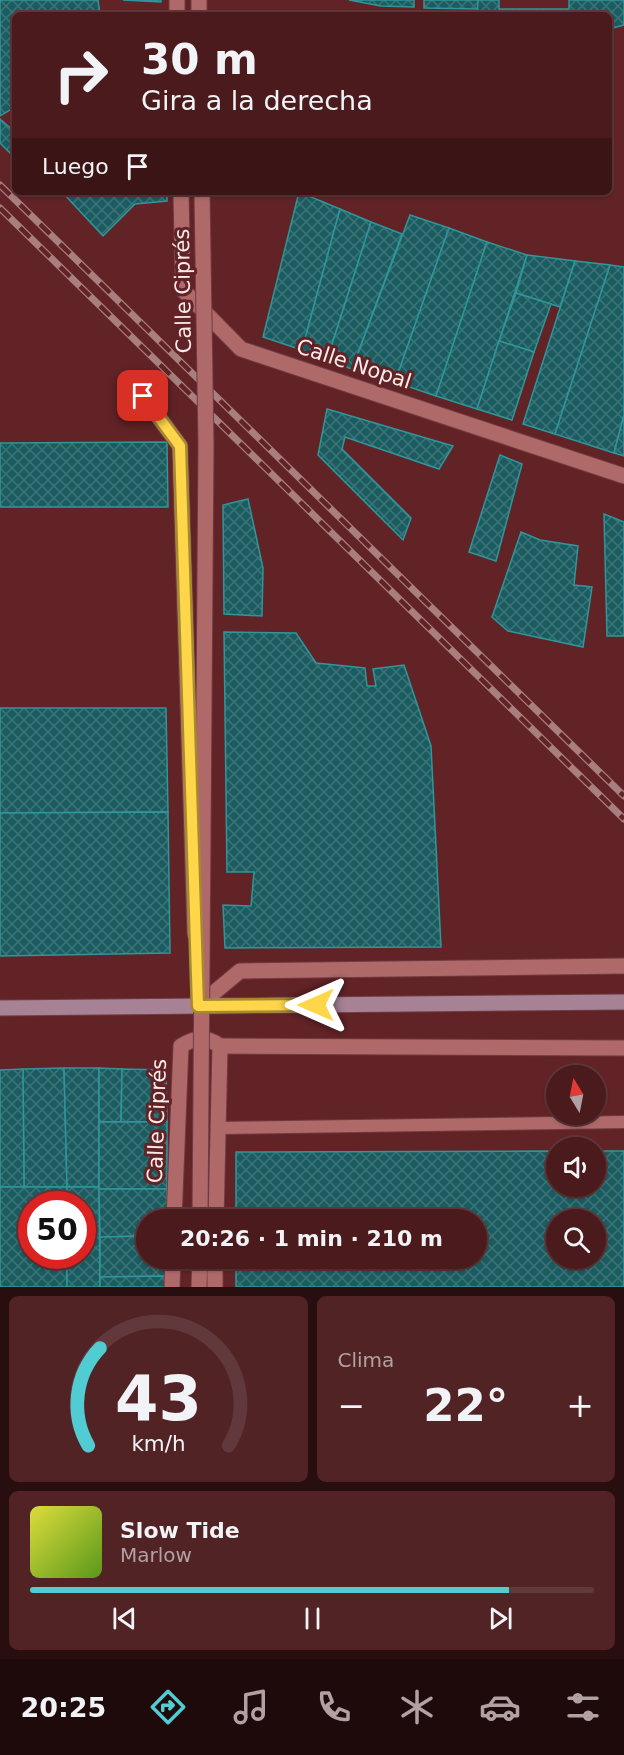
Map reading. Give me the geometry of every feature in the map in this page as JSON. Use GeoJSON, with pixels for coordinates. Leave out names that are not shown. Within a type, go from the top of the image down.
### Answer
{"type":"FeatureCollection","features":[{"type":"Feature","properties":{"kind":"main road"},"geometry":{"type":"LineString","coordinates":[[0,1008],[624,1002]]}},
{"type":"Feature","properties":{"kind":"street","name":"Calle Nopal"},"geometry":{"type":"LineString","coordinates":[[181,195],[183,290],[241,349],[624,476]]}},
{"type":"Feature","properties":{"kind":"street","name":"Calle Ciprés"},"geometry":{"type":"LineString","coordinates":[[200,1209],[206,445],[202,195]]}},
{"type":"Feature","properties":{"kind":"street"},"geometry":{"type":"LineString","coordinates":[[143,396],[180,446],[198,1006]]}},
{"type":"Feature","properties":{"kind":"street"},"geometry":{"type":"LineString","coordinates":[[198,1006],[240,971],[624,966]]}},
{"type":"Feature","properties":{"kind":"street","name":"Calle Ciprés"},"geometry":{"type":"LineString","coordinates":[[174,1209],[181,1046],[200,1038],[211,1040],[220,1046]]}},
{"type":"Feature","properties":{"kind":"street"},"geometry":{"type":"LineString","coordinates":[[216,1209],[220,1046],[624,1048]]}},
{"type":"Feature","properties":{"kind":"street"},"geometry":{"type":"LineString","coordinates":[[172,1287],[173,1269]]}},
{"type":"Feature","properties":{"kind":"street"},"geometry":{"type":"LineString","coordinates":[[200,1269],[200,1287]]}},
{"type":"Feature","properties":{"kind":"street"},"geometry":{"type":"LineString","coordinates":[[215,1269],[215,1287]]}},
{"type":"Feature","properties":{"kind":"lane"},"geometry":{"type":"LineString","coordinates":[[218,1128],[624,1122]]}},
{"type":"Feature","properties":{"kind":"building"},"geometry":{"type":"Polygon","coordinates":[[[0,0],[98,0],[100,12],[12,12],[12,109],[0,116],[0,0]]]}},
{"type":"Feature","properties":{"kind":"building"},"geometry":{"type":"Polygon","coordinates":[[[123,0],[161,0],[161,2],[123,0]]]}},
{"type":"Feature","properties":{"kind":"building"},"geometry":{"type":"Polygon","coordinates":[[[349,0],[414,0],[414,7],[381,6],[349,0]]]}},
{"type":"Feature","properties":{"kind":"building"},"geometry":{"type":"Polygon","coordinates":[[[424,0],[478,0],[479,9],[424,8],[424,0]]]}},
{"type":"Feature","properties":{"kind":"building"},"geometry":{"type":"Polygon","coordinates":[[[478,0],[499,0],[499,9],[569,9],[569,0],[624,0],[624,25],[612,28],[612,12],[477,12],[478,0]]]}},
{"type":"Feature","properties":{"kind":"building"},"geometry":{"type":"Polygon","coordinates":[[[0,119],[12,129],[12,155],[0,143],[0,119]]]}},
{"type":"Feature","properties":{"kind":"building"},"geometry":{"type":"Polygon","coordinates":[[[65,195],[167,195],[167,201],[135,204],[103,236],[65,195]]]}},
{"type":"Feature","properties":{"kind":"building"},"geometry":{"type":"Polygon","coordinates":[[[298,195],[306,195],[340,209],[302,350],[263,337],[298,195]]]}},
{"type":"Feature","properties":{"kind":"building"},"geometry":{"type":"Polygon","coordinates":[[[340,209],[371,222],[327,360],[302,350],[340,209]]]}},
{"type":"Feature","properties":{"kind":"building"},"geometry":{"type":"Polygon","coordinates":[[[410,215],[449,228],[394,385],[352,369],[410,215]]]}},
{"type":"Feature","properties":{"kind":"building"},"geometry":{"type":"Polygon","coordinates":[[[371,222],[402,234],[352,369],[327,360],[371,222]]]}},
{"type":"Feature","properties":{"kind":"building"},"geometry":{"type":"Polygon","coordinates":[[[449,228],[487,242],[436,396],[395,382],[449,228]]]}},
{"type":"Feature","properties":{"kind":"building"},"geometry":{"type":"Polygon","coordinates":[[[487,242],[527,255],[477,409],[436,396],[487,242]]]}},
{"type":"Feature","properties":{"kind":"building"},"geometry":{"type":"Polygon","coordinates":[[[527,255],[575,261],[560,307],[516,293],[527,255]]]}},
{"type":"Feature","properties":{"kind":"building"},"geometry":{"type":"Polygon","coordinates":[[[575,261],[610,265],[555,434],[523,424],[575,261]]]}},
{"type":"Feature","properties":{"kind":"building"},"geometry":{"type":"Polygon","coordinates":[[[610,265],[624,267],[624,415],[614,453],[555,434],[610,265]]]}},
{"type":"Feature","properties":{"kind":"building"},"geometry":{"type":"Polygon","coordinates":[[[516,293],[551,304],[534,352],[499,341],[516,293]]]}},
{"type":"Feature","properties":{"kind":"building"},"geometry":{"type":"Polygon","coordinates":[[[499,341],[534,352],[512,420],[477,409],[499,341]]]}},
{"type":"Feature","properties":{"kind":"building"},"geometry":{"type":"Polygon","coordinates":[[[327,409],[453,446],[439,469],[345,437],[342,449],[411,518],[403,540],[318,455],[327,409]]]}},
{"type":"Feature","properties":{"kind":"building"},"geometry":{"type":"Polygon","coordinates":[[[624,415],[624,456],[614,453],[624,415]]]}},
{"type":"Feature","properties":{"kind":"building"},"geometry":{"type":"Polygon","coordinates":[[[167,442],[168,507],[0,507],[0,443],[167,442]]]}},
{"type":"Feature","properties":{"kind":"building"},"geometry":{"type":"Polygon","coordinates":[[[500,455],[522,464],[496,561],[469,552],[500,455]]]}},
{"type":"Feature","properties":{"kind":"building"},"geometry":{"type":"Polygon","coordinates":[[[248,499],[263,568],[262,616],[224,614],[223,505],[248,499]]]}},
{"type":"Feature","properties":{"kind":"building"},"geometry":{"type":"Polygon","coordinates":[[[604,514],[624,522],[624,636],[607,636],[604,514]]]}},
{"type":"Feature","properties":{"kind":"building"},"geometry":{"type":"Polygon","coordinates":[[[521,532],[540,540],[578,546],[574,585],[592,587],[583,647],[508,631],[492,617],[521,532]]]}},
{"type":"Feature","properties":{"kind":"building"},"geometry":{"type":"Polygon","coordinates":[[[224,632],[296,633],[316,663],[365,668],[367,686],[376,686],[373,669],[404,665],[431,746],[441,947],[225,948],[223,905],[251,906],[254,872],[227,872],[224,632]]]}},
{"type":"Feature","properties":{"kind":"building"},"geometry":{"type":"Polygon","coordinates":[[[0,708],[166,708],[168,812],[0,813],[0,708]]]}},
{"type":"Feature","properties":{"kind":"building"},"geometry":{"type":"Polygon","coordinates":[[[168,812],[170,953],[0,956],[0,813],[168,812]]]}},
{"type":"Feature","properties":{"kind":"building"},"geometry":{"type":"Polygon","coordinates":[[[64,1068],[67,1187],[24,1187],[23,1069],[64,1068]]]}},
{"type":"Feature","properties":{"kind":"building"},"geometry":{"type":"Polygon","coordinates":[[[64,1068],[99,1068],[99,1187],[67,1187],[64,1068]]]}},
{"type":"Feature","properties":{"kind":"building"},"geometry":{"type":"Polygon","coordinates":[[[99,1068],[122,1069],[121,1122],[99,1122],[99,1068]]]}},
{"type":"Feature","properties":{"kind":"building"},"geometry":{"type":"Polygon","coordinates":[[[23,1069],[24,1187],[0,1187],[0,1070],[23,1069]]]}},
{"type":"Feature","properties":{"kind":"building"},"geometry":{"type":"Polygon","coordinates":[[[122,1069],[166,1070],[167,1122],[121,1122],[122,1069]]]}},
{"type":"Feature","properties":{"kind":"building"},"geometry":{"type":"Polygon","coordinates":[[[99,1122],[167,1122],[167,1189],[99,1189],[99,1122]]]}},
{"type":"Feature","properties":{"kind":"building"},"geometry":{"type":"Polygon","coordinates":[[[546,1151],[546,1197],[606,1197],[606,1151],[624,1151],[624,1287],[236,1287],[236,1269],[487,1269],[487,1209],[236,1209],[236,1152],[546,1151]]]}},
{"type":"Feature","properties":{"kind":"building"},"geometry":{"type":"Polygon","coordinates":[[[0,1187],[67,1187],[67,1191],[18,1191],[18,1269],[67,1269],[67,1287],[0,1287],[0,1187]]]}},
{"type":"Feature","properties":{"kind":"building"},"geometry":{"type":"Polygon","coordinates":[[[67,1187],[99,1187],[100,1287],[67,1287],[67,1269],[96,1269],[96,1191],[67,1191],[67,1187]]]}},
{"type":"Feature","properties":{"kind":"building"},"geometry":{"type":"Polygon","coordinates":[[[99,1189],[167,1189],[167,1209],[136,1209],[136,1236],[100,1237],[99,1189]]]}},
{"type":"Feature","properties":{"kind":"building"},"geometry":{"type":"Polygon","coordinates":[[[136,1236],[136,1269],[168,1269],[168,1276],[100,1277],[100,1237],[136,1236]]]}},
{"type":"Feature","properties":{"kind":"building"},"geometry":{"type":"Polygon","coordinates":[[[168,1276],[168,1287],[100,1287],[100,1277],[168,1276]]]}},
{"type":"Feature","properties":{"kind":"railway"},"geometry":{"type":"LineString","coordinates":[[0,185],[624,796]]}},
{"type":"Feature","properties":{"kind":"railway"},"geometry":{"type":"LineString","coordinates":[[0,208],[624,819]]}},
{"type":"Feature","properties":{"kind":"route"},"geometry":{"type":"LineString","coordinates":[[143,396],[180,446],[198,1006],[316,1005]]}}]}
